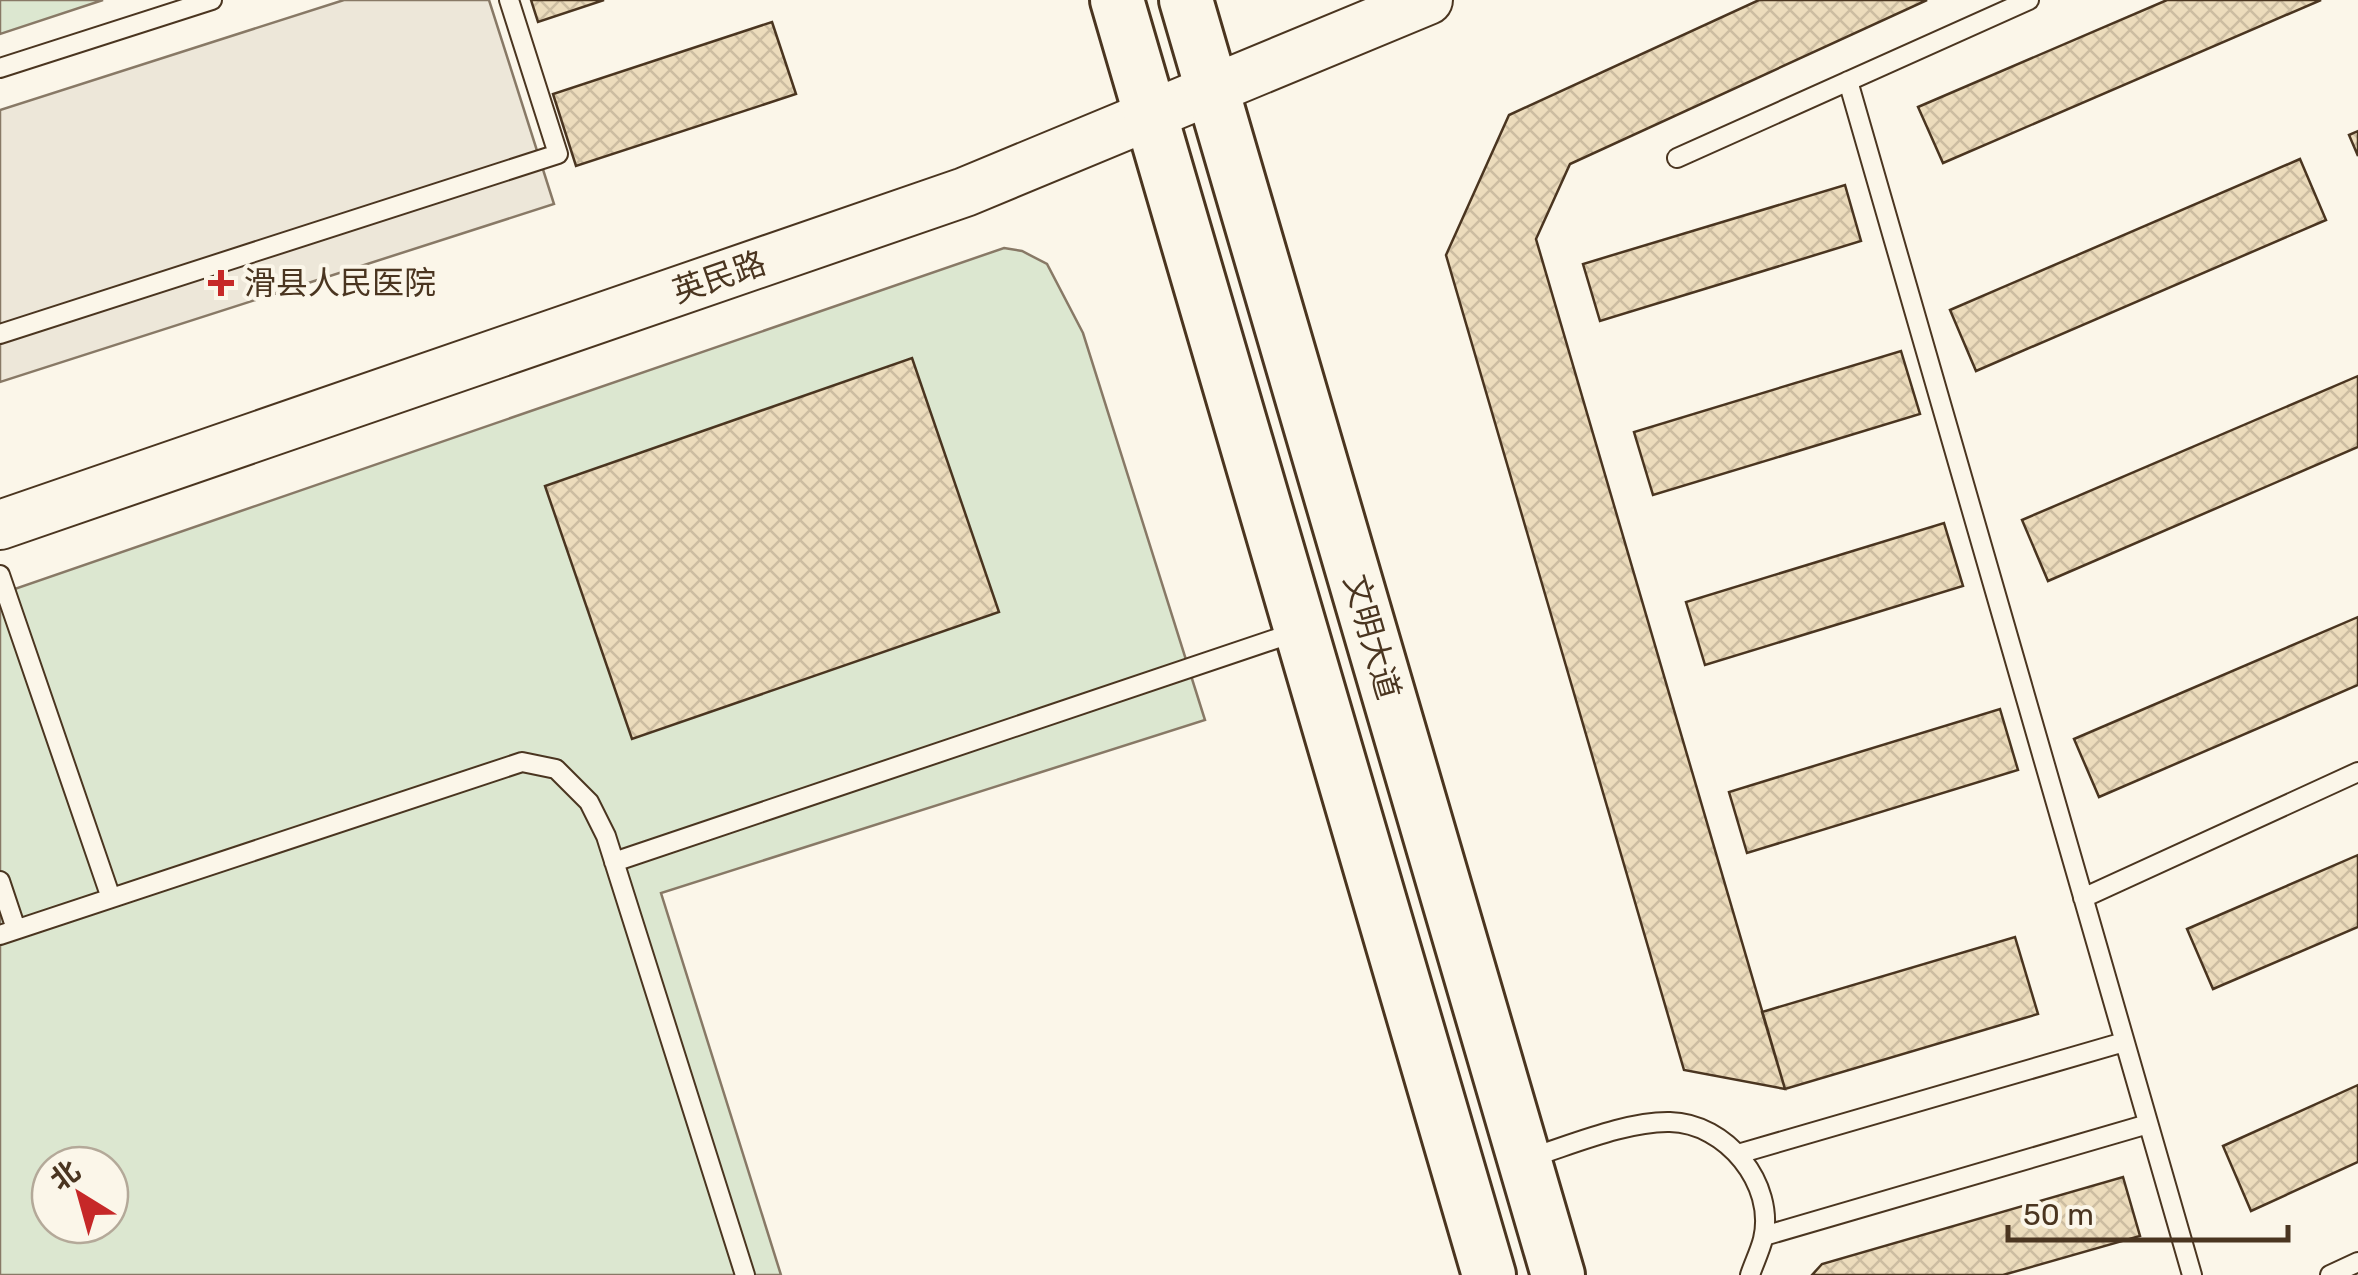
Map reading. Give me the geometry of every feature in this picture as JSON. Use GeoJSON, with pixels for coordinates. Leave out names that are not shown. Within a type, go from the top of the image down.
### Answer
{"type":"FeatureCollection","features":[{"type":"Feature","properties":{"kind":"main road","name":"文明大道"},"geometry":{"type":"LineString","coordinates":[[1117,0],[1489,1275]]}},
{"type":"Feature","properties":{"kind":"main road","name":"文明大道"},"geometry":{"type":"LineString","coordinates":[[1186,0],[1558,1275]]}},
{"type":"Feature","properties":{"kind":"street","name":"英民路"},"geometry":{"type":"LineString","coordinates":[[0,524],[965,192],[1428,0]]}},
{"type":"Feature","properties":{"kind":"lane"},"geometry":{"type":"LineString","coordinates":[[148,0],[154,19]]}},
{"type":"Feature","properties":{"kind":"lane"},"geometry":{"type":"LineString","coordinates":[[0,68],[212,0]]}},
{"type":"Feature","properties":{"kind":"lane"},"geometry":{"type":"LineString","coordinates":[[0,334],[558,154],[510,0]]}},
{"type":"Feature","properties":{"kind":"lane"},"geometry":{"type":"LineString","coordinates":[[1676,158],[2029,0]]}},
{"type":"Feature","properties":{"kind":"lane"},"geometry":{"type":"LineString","coordinates":[[1848,81],[2192,1275]]}},
{"type":"Feature","properties":{"kind":"lane"},"geometry":{"type":"LineString","coordinates":[[0,575],[111,898]]}},
{"type":"Feature","properties":{"kind":"lane"},"geometry":{"type":"LineString","coordinates":[[614,862],[1301,630]]}},
{"type":"Feature","properties":{"kind":"lane"},"geometry":{"type":"LineString","coordinates":[[0,880],[8,932],[522,762],[556,769],[589,802],[614,862],[744,1275]]}},
{"type":"Feature","properties":{"kind":"lane"},"geometry":{"type":"LineString","coordinates":[[2083,898],[2358,772]]}},
{"type":"Feature","properties":{"kind":"lane"},"geometry":{"type":"LineString","coordinates":[[1738,1154],[2124,1042]]}},
{"type":"Feature","properties":{"kind":"lane"},"geometry":{"type":"LineString","coordinates":[[1524,1159],[1631,1128],[1672,1122],[1711,1133],[1738,1154],[1762,1195],[1764,1236],[1750,1275]]}},
{"type":"Feature","properties":{"kind":"lane"},"geometry":{"type":"LineString","coordinates":[[1764,1236],[2148,1124]]}},
{"type":"Feature","properties":{"kind":"lane"},"geometry":{"type":"LineString","coordinates":[[2330,1275],[2358,1262]]}},
{"type":"Feature","properties":{"kind":"green space"},"geometry":{"type":"Polygon","coordinates":[[[0,0],[103,0],[0,34],[0,0]]]}},
{"type":"Feature","properties":{"kind":"green space"},"geometry":{"type":"Polygon","coordinates":[[[1004,248],[1022,251],[1047,264],[1083,333],[1205,720],[661,893],[781,1275],[0,1275],[0,594],[1004,248]]]}},
{"type":"Feature","properties":{"kind":"shaded area"},"geometry":{"type":"Polygon","coordinates":[[[344,0],[489,0],[554,204],[0,382],[0,110],[344,0]]]}},
{"type":"Feature","properties":{"kind":"building"},"geometry":{"type":"Polygon","coordinates":[[[531,0],[604,0],[538,22],[531,0]]]}},
{"type":"Feature","properties":{"kind":"building"},"geometry":{"type":"Polygon","coordinates":[[[1759,0],[1927,0],[1570,164],[1536,239],[1785,1089],[1684,1070],[1446,255],[1509,115],[1759,0]]]}},
{"type":"Feature","properties":{"kind":"building"},"geometry":{"type":"Polygon","coordinates":[[[2167,0],[2321,0],[1943,163],[1918,107],[2167,0]]]}},
{"type":"Feature","properties":{"kind":"building"},"geometry":{"type":"Polygon","coordinates":[[[772,22],[796,94],[576,166],[553,94],[772,22]]]}},
{"type":"Feature","properties":{"kind":"building"},"geometry":{"type":"Polygon","coordinates":[[[2358,131],[2358,156],[2349,135],[2358,131]]]}},
{"type":"Feature","properties":{"kind":"building"},"geometry":{"type":"Polygon","coordinates":[[[2300,159],[2326,220],[1976,371],[1950,310],[2300,159]]]}},
{"type":"Feature","properties":{"kind":"building"},"geometry":{"type":"Polygon","coordinates":[[[1845,185],[1861,241],[1600,321],[1583,264],[1845,185]]]}},
{"type":"Feature","properties":{"kind":"building"},"geometry":{"type":"Polygon","coordinates":[[[1901,351],[1920,414],[1653,495],[1634,432],[1901,351]]]}},
{"type":"Feature","properties":{"kind":"building"},"geometry":{"type":"Polygon","coordinates":[[[912,358],[999,612],[632,739],[545,486],[912,358]]]}},
{"type":"Feature","properties":{"kind":"building"},"geometry":{"type":"Polygon","coordinates":[[[2358,376],[2358,447],[2048,581],[2022,520],[2358,376]]]}},
{"type":"Feature","properties":{"kind":"building"},"geometry":{"type":"Polygon","coordinates":[[[1944,523],[1963,586],[1705,665],[1686,602],[1944,523]]]}},
{"type":"Feature","properties":{"kind":"building"},"geometry":{"type":"Polygon","coordinates":[[[2358,617],[2358,685],[2099,797],[2074,739],[2358,617]]]}},
{"type":"Feature","properties":{"kind":"building"},"geometry":{"type":"Polygon","coordinates":[[[2000,709],[2018,770],[1747,853],[1729,792],[2000,709]]]}},
{"type":"Feature","properties":{"kind":"building"},"geometry":{"type":"Polygon","coordinates":[[[2358,855],[2358,927],[2213,989],[2187,929],[2358,855]]]}},
{"type":"Feature","properties":{"kind":"building"},"geometry":{"type":"Polygon","coordinates":[[[2015,937],[2038,1014],[1785,1089],[1762,1012],[2015,937]]]}},
{"type":"Feature","properties":{"kind":"building"},"geometry":{"type":"Polygon","coordinates":[[[2358,1085],[2358,1162],[2251,1211],[2223,1146],[2358,1085]]]}},
{"type":"Feature","properties":{"kind":"building"},"geometry":{"type":"Polygon","coordinates":[[[2123,1177],[2140,1236],[2003,1275],[1812,1275],[1822,1264],[2123,1177]]]}},
{"type":"Feature","properties":{"kind":"place","name":"滑县人民医院"},"geometry":{"type":"Point","coordinates":[221,283]}}]}
